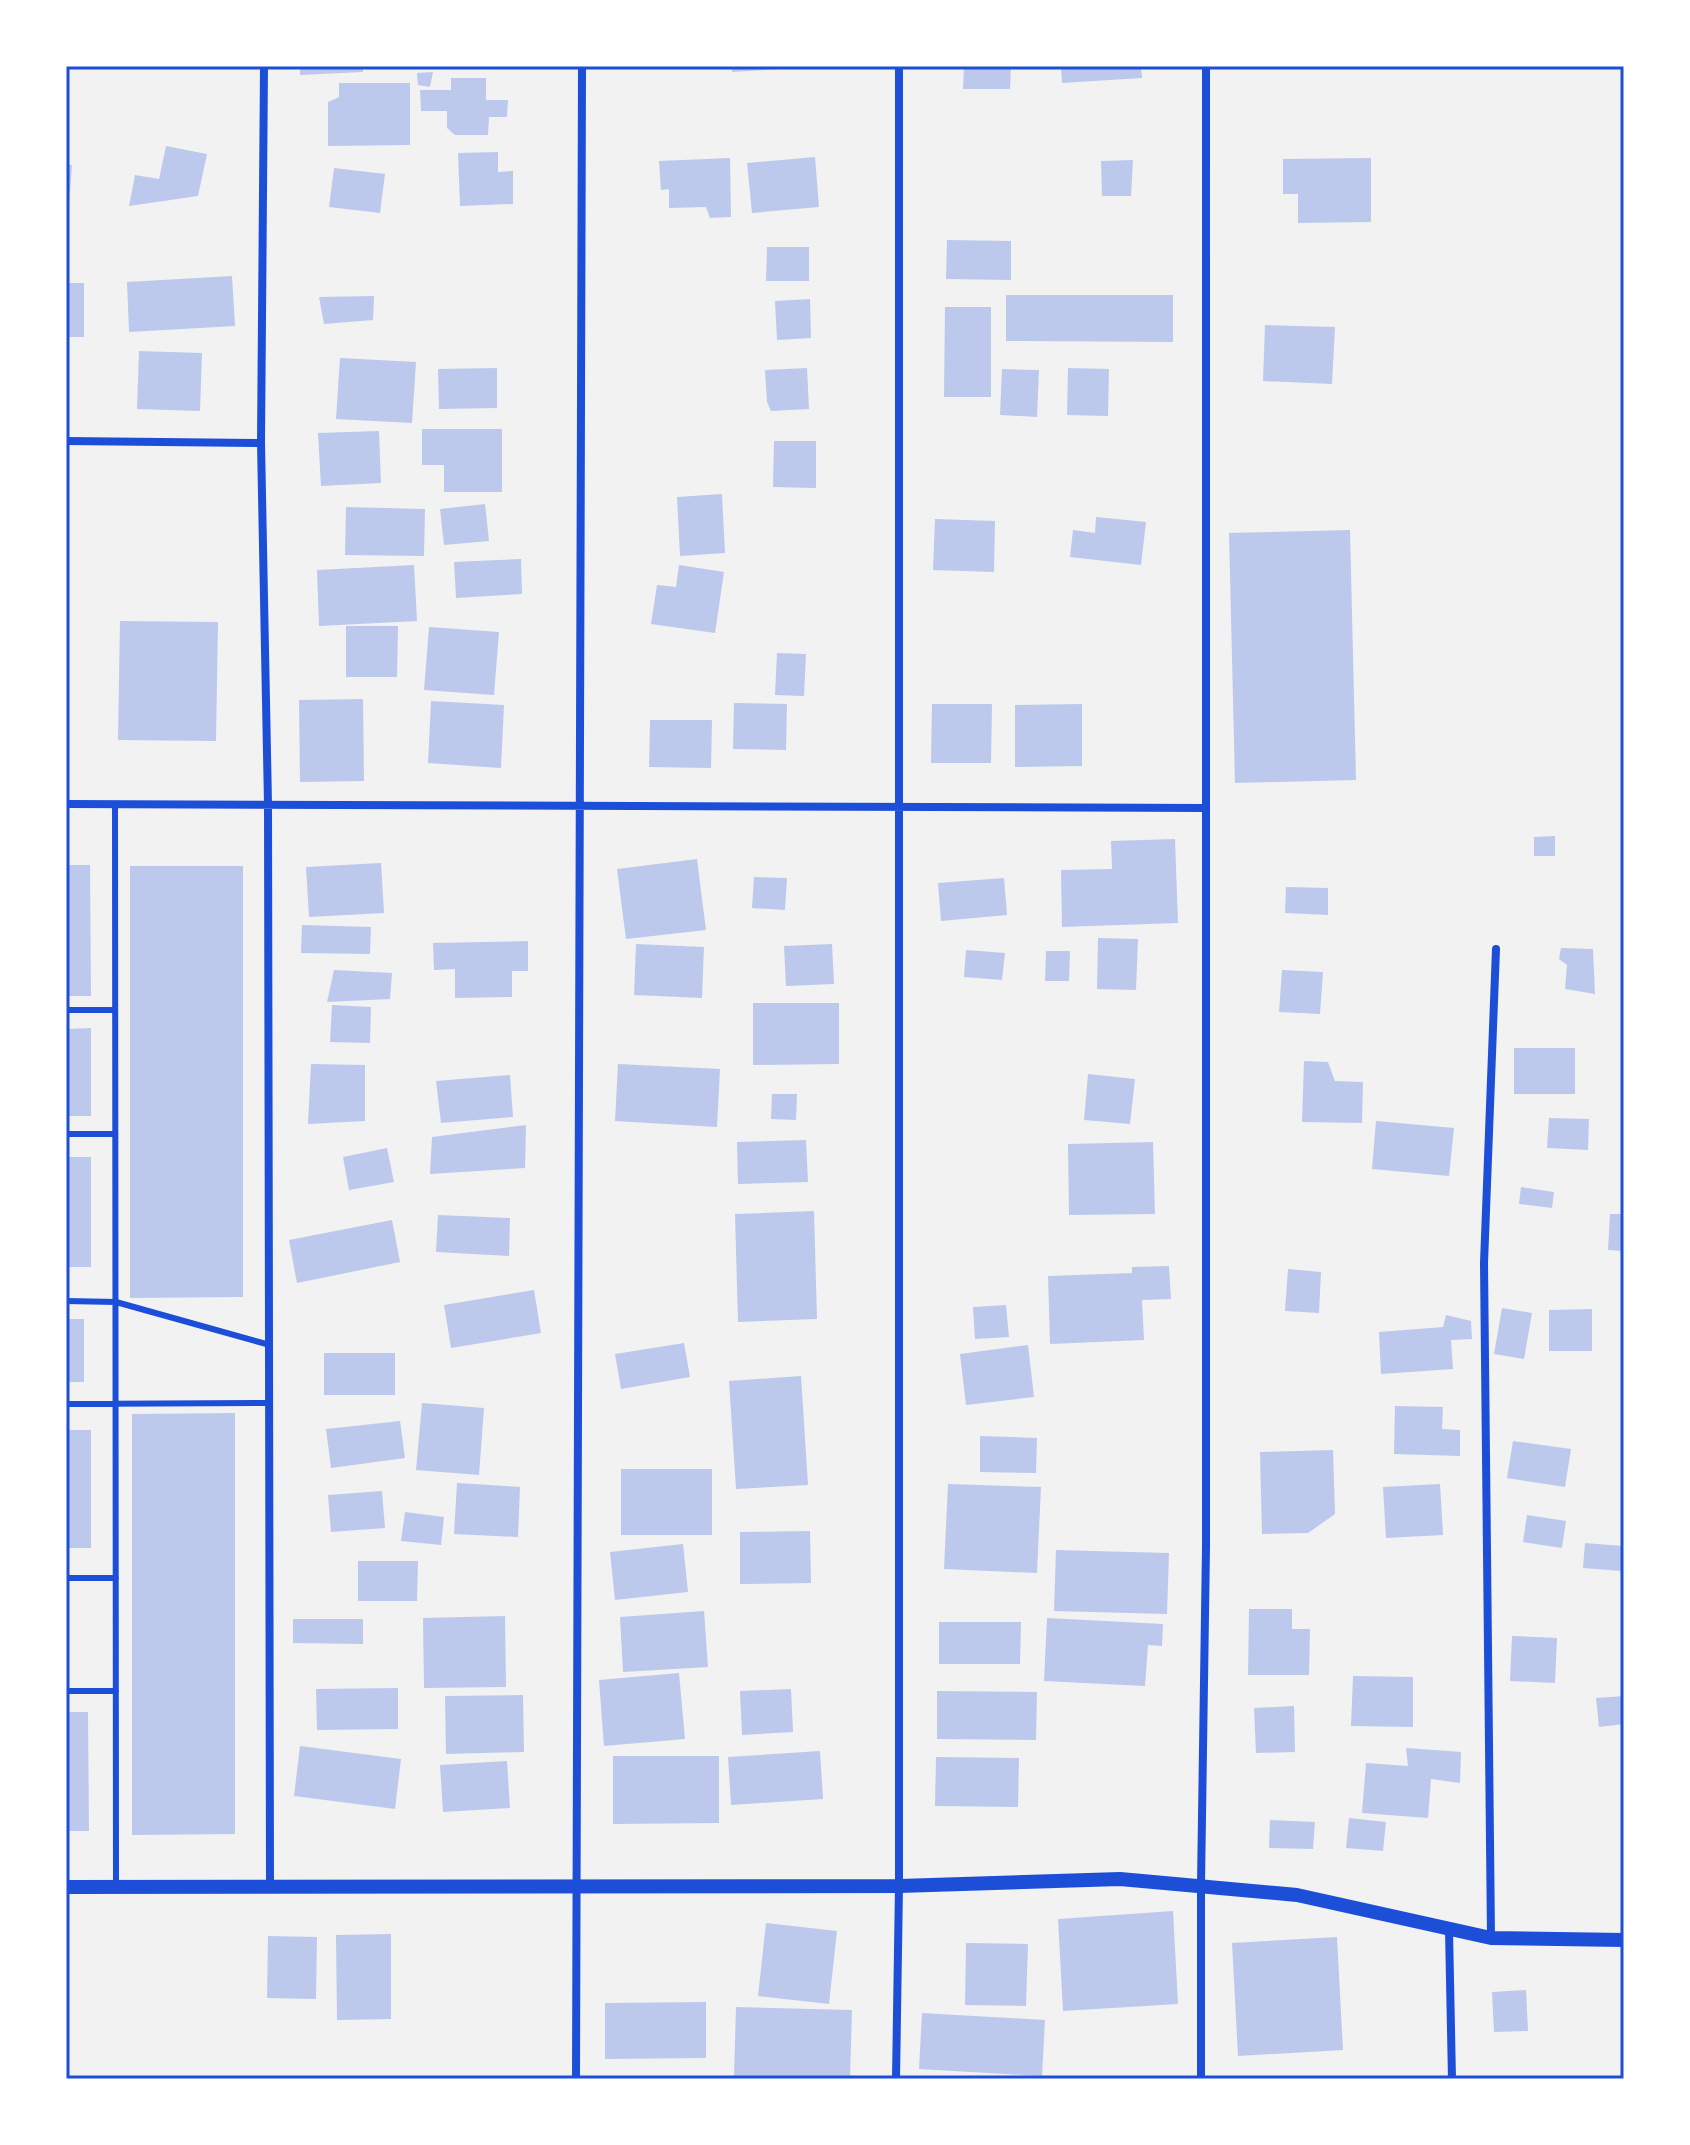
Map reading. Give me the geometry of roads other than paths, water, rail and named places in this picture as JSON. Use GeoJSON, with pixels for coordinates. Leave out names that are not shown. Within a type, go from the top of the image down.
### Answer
{"type":"FeatureCollection","features":[{"type":"Feature","properties":{"kind":"street"},"geometry":{"type":"LineString","coordinates":[[264,66],[261,443],[268,804],[270,1887]]}},
{"type":"Feature","properties":{"kind":"street"},"geometry":{"type":"LineString","coordinates":[[576,2079],[582,66]]}},
{"type":"Feature","properties":{"kind":"street"},"geometry":{"type":"LineString","coordinates":[[896,2079],[899,1886],[899,66]]}},
{"type":"Feature","properties":{"kind":"street"},"geometry":{"type":"LineString","coordinates":[[1201,2079],[1206,1547],[1206,66]]}},
{"type":"Feature","properties":{"kind":"street"},"geometry":{"type":"LineString","coordinates":[[66,441],[261,443]]}},
{"type":"Feature","properties":{"kind":"street"},"geometry":{"type":"LineString","coordinates":[[66,804],[1206,808]]}},
{"type":"Feature","properties":{"kind":"street"},"geometry":{"type":"LineString","coordinates":[[1491,1938],[1484,1263],[1496,949]]}},
{"type":"Feature","properties":{"kind":"street"},"geometry":{"type":"LineString","coordinates":[[66,1887],[899,1886],[1120,1879],[1297,1895],[1491,1938],[1624,1940]]}},
{"type":"Feature","properties":{"kind":"street"},"geometry":{"type":"LineString","coordinates":[[1449,1930],[1452,2079]]}},
{"type":"Feature","properties":{"kind":"lane"},"geometry":{"type":"LineString","coordinates":[[115,804],[116,1887]]}},
{"type":"Feature","properties":{"kind":"lane"},"geometry":{"type":"LineString","coordinates":[[66,1010],[115,1010]]}},
{"type":"Feature","properties":{"kind":"lane"},"geometry":{"type":"LineString","coordinates":[[66,1134],[115,1134]]}},
{"type":"Feature","properties":{"kind":"lane"},"geometry":{"type":"LineString","coordinates":[[66,1301],[116,1302],[270,1345]]}},
{"type":"Feature","properties":{"kind":"lane"},"geometry":{"type":"LineString","coordinates":[[66,1404],[270,1403]]}},
{"type":"Feature","properties":{"kind":"lane"},"geometry":{"type":"LineString","coordinates":[[66,1578],[116,1578]]}},
{"type":"Feature","properties":{"kind":"lane"},"geometry":{"type":"LineString","coordinates":[[66,1691],[116,1691]]}}]}
